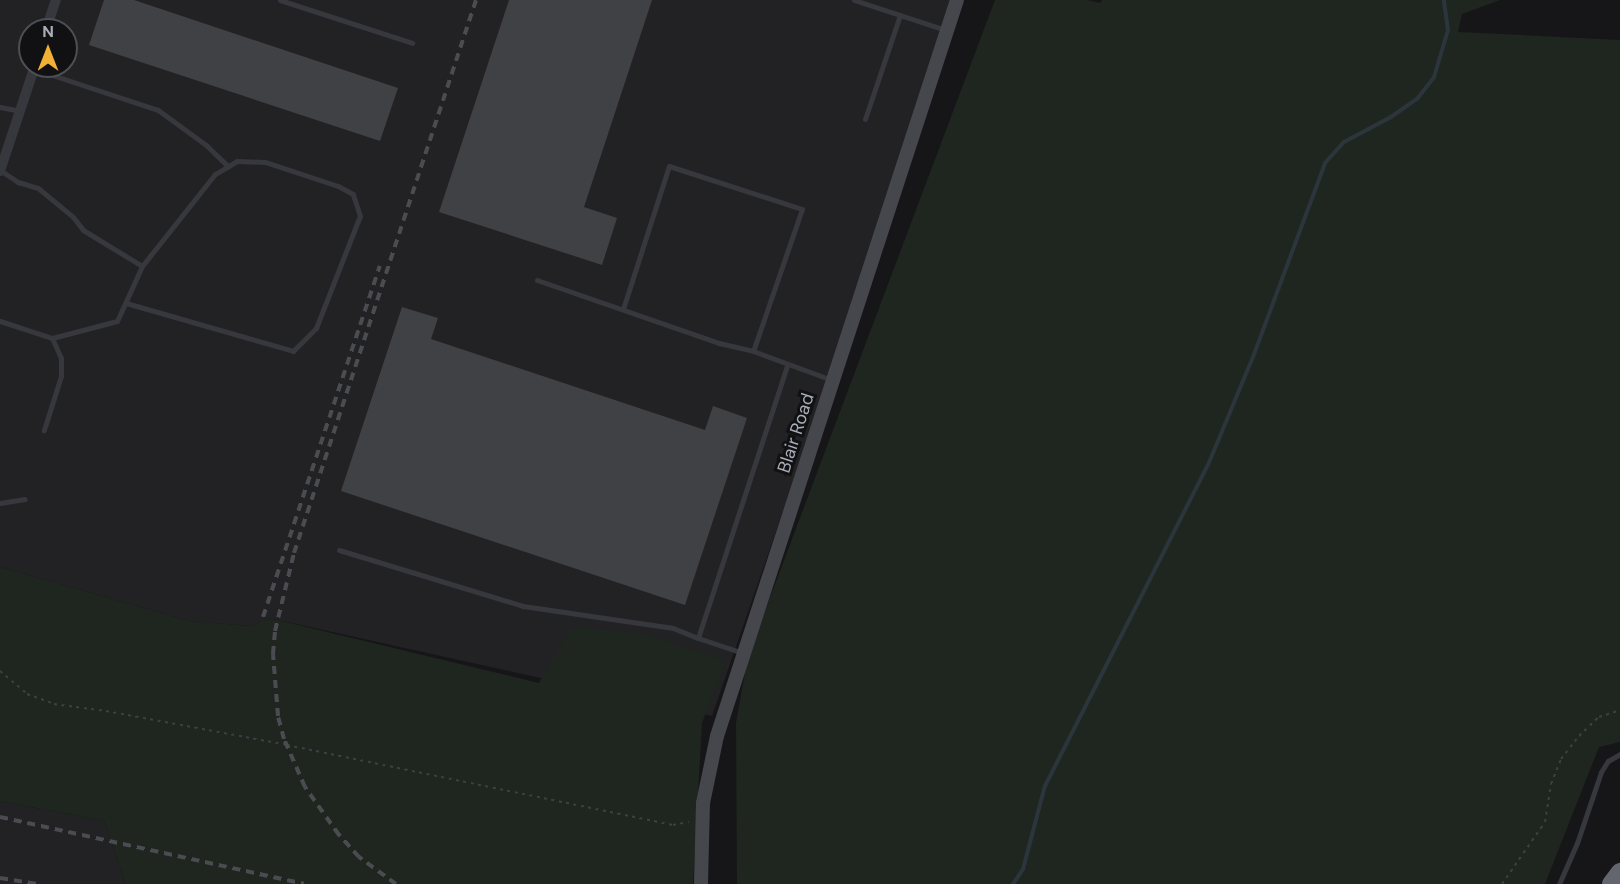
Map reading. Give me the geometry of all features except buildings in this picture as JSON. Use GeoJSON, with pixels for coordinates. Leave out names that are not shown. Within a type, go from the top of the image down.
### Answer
{"type":"FeatureCollection","features":[{"type":"Feature","properties":{"kind":"highway"},"geometry":{"type":"LineString","coordinates":[[1611,884],[1620,872]]}},
{"type":"Feature","properties":{"kind":"street"},"geometry":{"type":"LineString","coordinates":[[50,18],[56,0]]}},
{"type":"Feature","properties":{"kind":"street","name":"Blair Road"},"geometry":{"type":"LineString","coordinates":[[700,884],[702,816],[717,736],[957,0]]}},
{"type":"Feature","properties":{"kind":"street"},"geometry":{"type":"LineString","coordinates":[[0,170],[31,78]]}},
{"type":"Feature","properties":{"kind":"lane"},"geometry":{"type":"LineString","coordinates":[[280,0],[412,43]]}},
{"type":"Feature","properties":{"kind":"lane"},"geometry":{"type":"LineString","coordinates":[[854,0],[947,30]]}},
{"type":"Feature","properties":{"kind":"lane"},"geometry":{"type":"LineString","coordinates":[[865,119],[900,15]]}},
{"type":"Feature","properties":{"kind":"lane"},"geometry":{"type":"LineString","coordinates":[[64,78],[158,110],[206,145],[228,166]]}},
{"type":"Feature","properties":{"kind":"lane"},"geometry":{"type":"LineString","coordinates":[[0,107],[20,111]]}},
{"type":"Feature","properties":{"kind":"lane"},"geometry":{"type":"LineString","coordinates":[[0,321],[52,338],[117,321],[142,266],[215,174],[237,161],[265,162],[338,186],[353,194],[360,216],[316,328],[293,351],[126,303]]}},
{"type":"Feature","properties":{"kind":"lane"},"geometry":{"type":"LineString","coordinates":[[623,309],[669,166],[802,209],[753,351]]}},
{"type":"Feature","properties":{"kind":"lane"},"geometry":{"type":"LineString","coordinates":[[0,170],[18,182],[38,188],[73,217],[83,230],[142,266]]}},
{"type":"Feature","properties":{"kind":"lane"},"geometry":{"type":"LineString","coordinates":[[537,280],[719,343],[753,351],[832,380]]}},
{"type":"Feature","properties":{"kind":"lane"},"geometry":{"type":"LineString","coordinates":[[44,430],[61,376],[61,358],[52,338]]}},
{"type":"Feature","properties":{"kind":"lane"},"geometry":{"type":"LineString","coordinates":[[698,638],[787,365]]}},
{"type":"Feature","properties":{"kind":"lane"},"geometry":{"type":"LineString","coordinates":[[0,503],[26,499]]}},
{"type":"Feature","properties":{"kind":"lane"},"geometry":{"type":"LineString","coordinates":[[339,550],[523,606],[673,628],[743,653]]}},
{"type":"Feature","properties":{"kind":"lane"},"geometry":{"type":"LineString","coordinates":[[1559,884],[1578,843],[1601,772],[1608,761],[1620,754]]}},
{"type":"Feature","properties":{"kind":"path"},"geometry":{"type":"LineString","coordinates":[[0,671],[27,694],[54,705],[106,711],[287,746],[673,825],[686,823],[702,816]]}},
{"type":"Feature","properties":{"kind":"path"},"geometry":{"type":"LineString","coordinates":[[1502,884],[1545,822],[1551,784],[1561,759],[1579,736],[1599,717],[1620,710]]}},
{"type":"Feature","properties":{"kind":"shaded area"},"geometry":{"type":"Polygon","coordinates":[[[0,0],[960,0],[712,716],[269,618],[251,626],[190,621],[0,567],[0,0]]]}},
{"type":"Feature","properties":{"kind":"shaded area"},"geometry":{"type":"Polygon","coordinates":[[[995,0],[1087,0],[1100,3],[1102,0],[1500,0],[1462,14],[1458,32],[1620,40],[1620,742],[1599,747],[1545,884],[737,884],[736,723],[748,656],[995,0]]]}},
{"type":"Feature","properties":{"kind":"shaded area"},"geometry":{"type":"Polygon","coordinates":[[[0,567],[190,621],[251,626],[269,618],[539,683],[572,627],[643,633],[726,661],[702,723],[693,884],[126,884],[104,821],[0,801],[0,567]]]}},
{"type":"Feature","properties":{"kind":"shaded area"},"geometry":{"type":"Polygon","coordinates":[[[0,801],[104,821],[126,884],[0,884],[0,801]]]}},
{"type":"Feature","properties":{"kind":"waterway"},"geometry":{"type":"LineString","coordinates":[[1013,884],[1023,869],[1045,786],[1208,465],[1253,357],[1325,163],[1344,142],[1391,117],[1417,99],[1434,77],[1448,30],[1444,0]]}},
{"type":"Feature","properties":{"kind":"railway"},"geometry":{"type":"LineString","coordinates":[[396,884],[359,857],[339,835],[305,787],[284,739],[278,716],[273,654],[275,631],[294,553],[476,0]]}},
{"type":"Feature","properties":{"kind":"railway"},"geometry":{"type":"LineString","coordinates":[[263,617],[380,266]]}},
{"type":"Feature","properties":{"kind":"railway"},"geometry":{"type":"LineString","coordinates":[[0,817],[304,884]]}},
{"type":"Feature","properties":{"kind":"railway"},"geometry":{"type":"LineString","coordinates":[[0,878],[39,884]]}}]}
